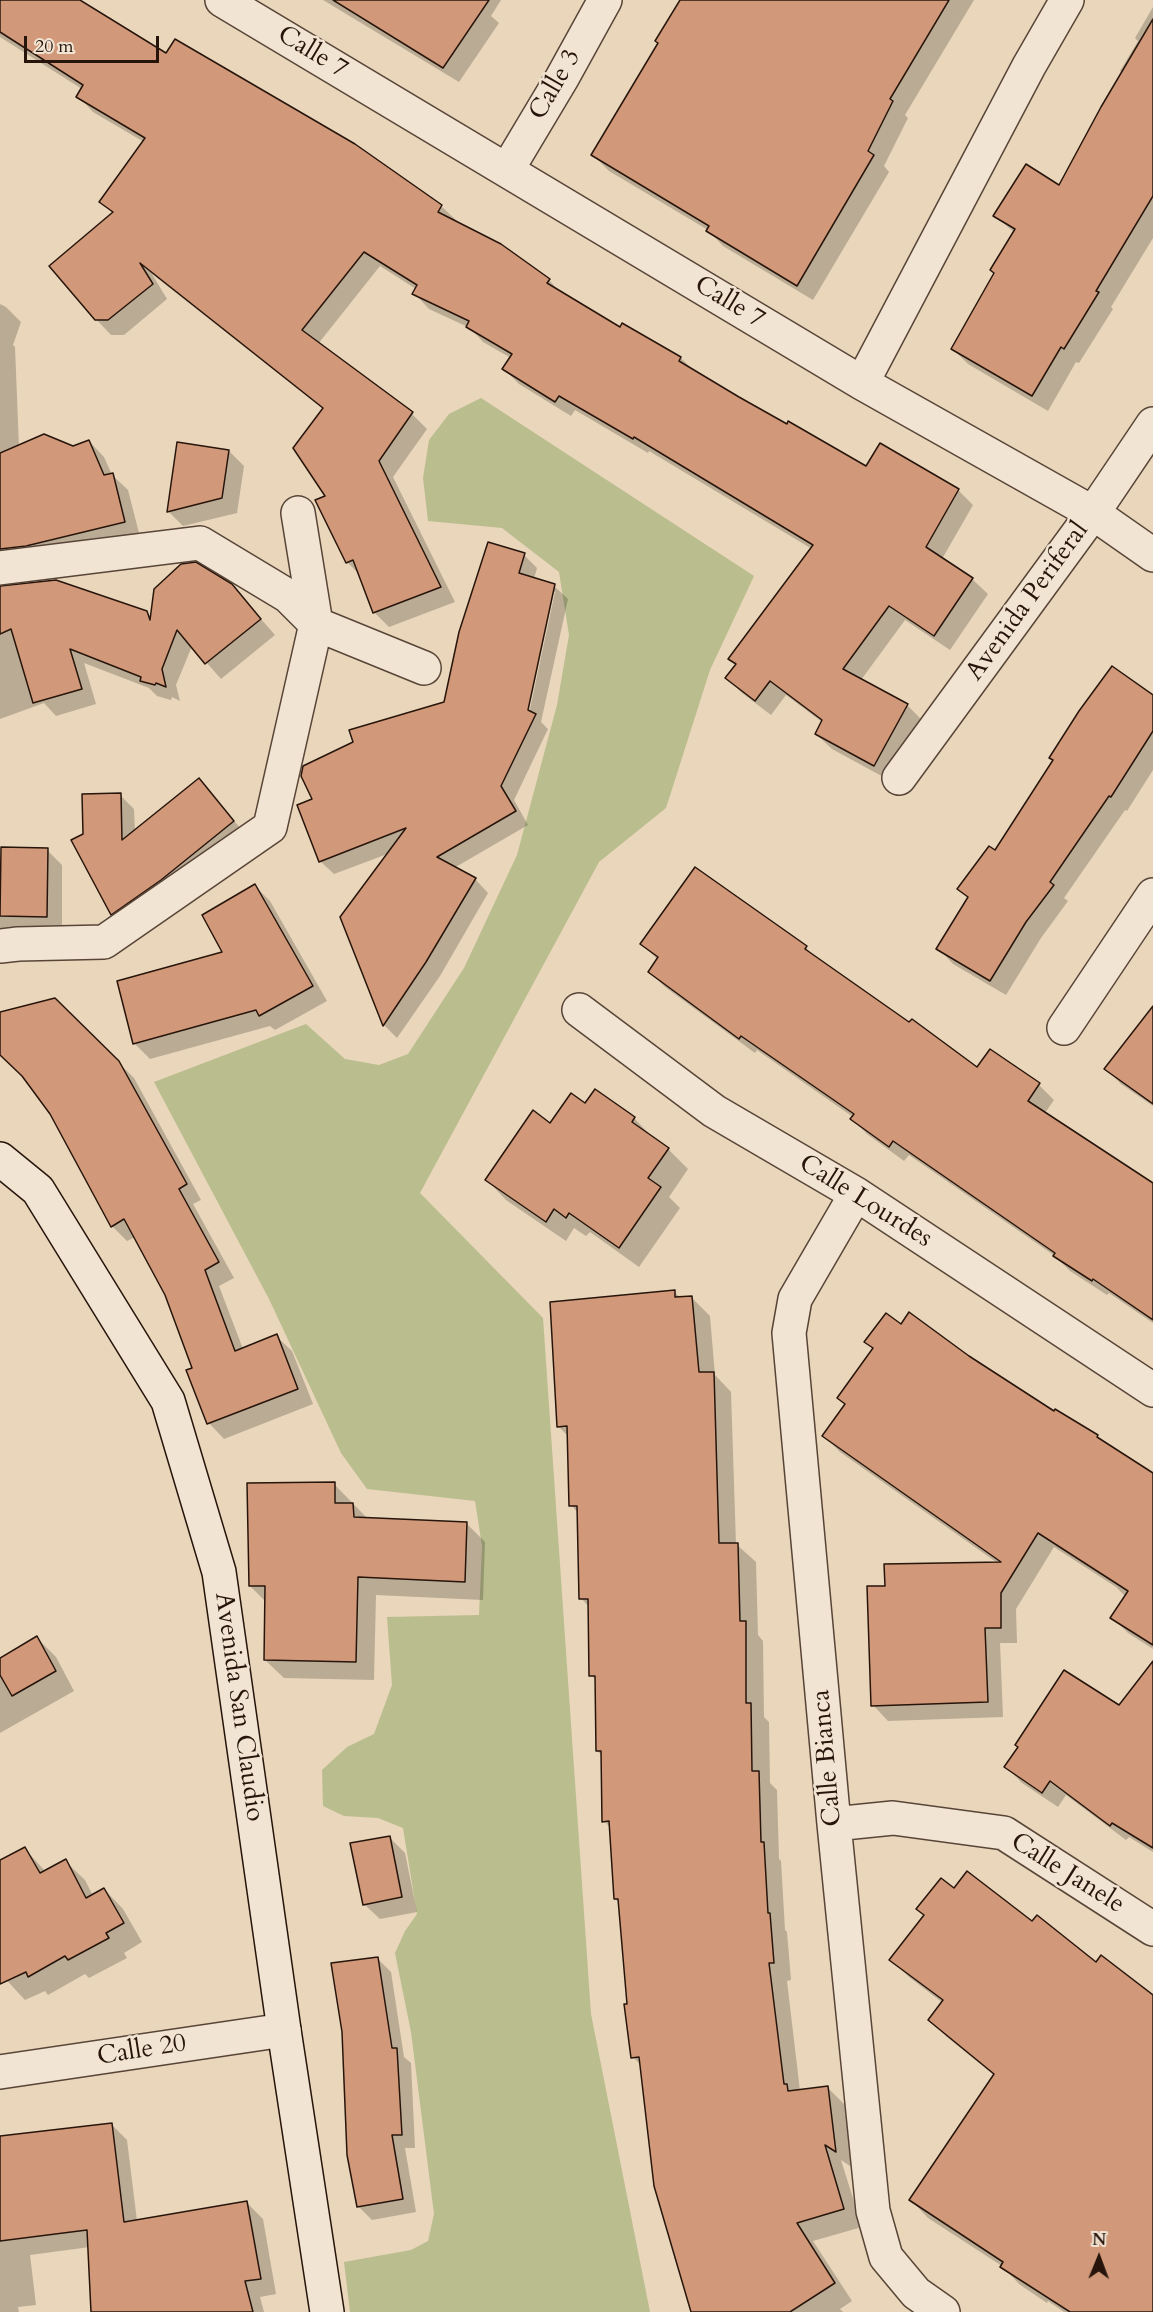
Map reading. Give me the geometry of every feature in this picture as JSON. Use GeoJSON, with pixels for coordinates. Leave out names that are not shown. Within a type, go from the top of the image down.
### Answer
{"type":"FeatureCollection","features":[{"type":"Feature","properties":{"kind":"street","name":"Calle 7"},"geometry":{"type":"LineString","coordinates":[[222,0],[862,383],[1093,513],[1153,555]]}},
{"type":"Feature","properties":{"kind":"street","name":"Calle 3"},"geometry":{"type":"LineString","coordinates":[[507,170],[605,0]]}},
{"type":"Feature","properties":{"kind":"street"},"geometry":{"type":"LineString","coordinates":[[862,383],[1029,66],[1067,0]]}},
{"type":"Feature","properties":{"kind":"street","name":"Avenida Periferal"},"geometry":{"type":"LineString","coordinates":[[899,778],[1093,513],[1153,424]]}},
{"type":"Feature","properties":{"kind":"street"},"geometry":{"type":"LineString","coordinates":[[0,946],[104,942],[270,827],[316,624],[298,513]]}},
{"type":"Feature","properties":{"kind":"street"},"geometry":{"type":"LineString","coordinates":[[0,568],[200,543],[288,596],[316,624],[424,668]]}},
{"type":"Feature","properties":{"kind":"street"},"geometry":{"type":"LineString","coordinates":[[1064,1028],[1153,895]]}},
{"type":"Feature","properties":{"kind":"street","name":"Calle Lourdes"},"geometry":{"type":"LineString","coordinates":[[579,1010],[714,1111],[856,1194],[1153,1390]]}},
{"type":"Feature","properties":{"kind":"street","name":"Avenida San Claudio"},"geometry":{"type":"LineString","coordinates":[[0,1159],[38,1190],[168,1401],[219,1572],[284,2030],[327,2312]]}},
{"type":"Feature","properties":{"kind":"street","name":"Calle Bianca"},"geometry":{"type":"LineString","coordinates":[[856,1194],[795,1299],[789,1333],[834,1824],[873,2211],[886,2257],[916,2293],[943,2312]]}},
{"type":"Feature","properties":{"kind":"street","name":"Calle Janele"},"geometry":{"type":"LineString","coordinates":[[834,1824],[893,1818],[1004,1833],[1153,1929]]}},
{"type":"Feature","properties":{"kind":"street","name":"Calle 20"},"geometry":{"type":"LineString","coordinates":[[0,2072],[284,2030]]}},
{"type":"Feature","properties":{"kind":"green space"},"geometry":{"type":"Polygon","coordinates":[[[481,398],[754,576],[710,670],[666,808],[599,862],[420,1193],[543,1318],[591,2014],[650,2312],[350,2312],[344,2262],[411,2250],[428,2241],[434,2214],[411,2032],[395,1953],[405,1931],[417,1914],[403,1828],[378,1818],[344,1816],[323,1806],[322,1770],[347,1747],[374,1734],[392,1685],[387,1617],[479,1615],[482,1546],[475,1501],[367,1489],[341,1453],[269,1299],[154,1082],[306,1024],[345,1059],[379,1065],[408,1054],[464,968],[517,855],[557,705],[569,635],[559,572],[502,528],[428,521],[423,478],[429,440],[449,414],[481,398]]]}},
{"type":"Feature","properties":{"kind":"building"},"geometry":{"type":"Polygon","coordinates":[[[0,0],[80,0],[166,53],[175,39],[355,144],[442,205],[438,212],[501,244],[550,279],[547,283],[620,327],[622,323],[681,357],[679,361],[739,397],[787,424],[788,421],[866,466],[880,443],[959,489],[926,547],[973,578],[934,636],[889,606],[843,669],[908,704],[874,766],[815,734],[822,720],[770,681],[755,701],[725,678],[736,664],[728,659],[813,545],[634,437],[633,439],[559,396],[555,402],[502,369],[512,354],[466,327],[469,321],[412,294],[417,285],[364,252],[302,330],[413,412],[379,461],[441,587],[373,613],[353,560],[346,563],[315,500],[325,496],[293,448],[323,408],[140,263],[153,284],[108,320],[95,320],[49,266],[113,212],[99,202],[145,138],[76,97],[83,85],[0,32],[0,0]]]}},
{"type":"Feature","properties":{"kind":"building"},"geometry":{"type":"Polygon","coordinates":[[[333,0],[489,0],[443,68],[333,0]]]}},
{"type":"Feature","properties":{"kind":"building"},"geometry":{"type":"Polygon","coordinates":[[[680,0],[949,0],[890,99],[893,101],[868,151],[874,155],[797,286],[706,231],[709,226],[591,155],[658,43],[655,41],[680,0]]]}},
{"type":"Feature","properties":{"kind":"building"},"geometry":{"type":"Polygon","coordinates":[[[1153,19],[1153,196],[1096,291],[1099,292],[1064,349],[1061,347],[1032,396],[951,349],[994,273],[990,270],[1015,229],[993,216],[1026,164],[1059,185],[1101,107],[1153,19]]]}},
{"type":"Feature","properties":{"kind":"building"},"geometry":{"type":"Polygon","coordinates":[[[44,434],[73,446],[89,440],[104,475],[113,473],[125,522],[26,546],[0,549],[0,453],[44,434]]]}},
{"type":"Feature","properties":{"kind":"building"},"geometry":{"type":"Polygon","coordinates":[[[177,442],[229,450],[222,498],[167,512],[177,442]]]}},
{"type":"Feature","properties":{"kind":"building"},"geometry":{"type":"Polygon","coordinates":[[[488,542],[525,553],[519,573],[555,584],[528,710],[536,714],[501,786],[516,811],[437,857],[476,878],[426,962],[383,1026],[340,917],[406,828],[319,862],[297,805],[312,799],[301,776],[303,766],[353,742],[349,730],[444,702],[459,632],[488,542]]]}},
{"type":"Feature","properties":{"kind":"building"},"geometry":{"type":"Polygon","coordinates":[[[196,562],[232,584],[261,619],[205,664],[177,630],[162,669],[166,687],[140,681],[141,677],[70,649],[82,689],[33,703],[11,629],[0,634],[0,586],[56,580],[147,611],[150,620],[154,589],[181,564],[196,562]]]}},
{"type":"Feature","properties":{"kind":"building"},"geometry":{"type":"Polygon","coordinates":[[[1112,666],[1153,695],[1153,731],[1111,797],[1109,796],[1050,882],[1054,885],[1026,922],[990,981],[936,949],[968,897],[957,889],[989,846],[995,850],[1053,760],[1049,758],[1079,711],[1112,666]]]}},
{"type":"Feature","properties":{"kind":"building"},"geometry":{"type":"Polygon","coordinates":[[[199,778],[234,821],[161,880],[111,915],[71,840],[83,834],[82,794],[121,793],[122,840],[199,778]]]}},
{"type":"Feature","properties":{"kind":"building"},"geometry":{"type":"Polygon","coordinates":[[[1,847],[48,848],[47,917],[0,916],[1,847]]]}},
{"type":"Feature","properties":{"kind":"building"},"geometry":{"type":"Polygon","coordinates":[[[695,867],[807,946],[805,949],[909,1022],[912,1019],[977,1067],[990,1049],[1040,1083],[1028,1101],[1153,1183],[1153,1320],[1093,1279],[1092,1281],[1053,1256],[1055,1253],[893,1141],[889,1147],[850,1119],[854,1114],[741,1036],[739,1039],[648,972],[658,957],[640,944],[695,867]]]}},
{"type":"Feature","properties":{"kind":"building"},"geometry":{"type":"Polygon","coordinates":[[[255,884],[313,986],[259,1016],[256,1010],[133,1044],[117,981],[222,952],[202,915],[255,884]]]}},
{"type":"Feature","properties":{"kind":"building"},"geometry":{"type":"Polygon","coordinates":[[[55,998],[119,1061],[187,1184],[179,1189],[219,1262],[205,1270],[235,1351],[277,1334],[298,1389],[207,1424],[186,1370],[192,1368],[165,1295],[124,1219],[111,1227],[50,1114],[22,1076],[0,1055],[0,1012],[55,998]]]}},
{"type":"Feature","properties":{"kind":"building"},"geometry":{"type":"Polygon","coordinates":[[[1153,1006],[1153,1104],[1104,1069],[1153,1006]]]}},
{"type":"Feature","properties":{"kind":"building"},"geometry":{"type":"Polygon","coordinates":[[[595,1089],[635,1117],[632,1122],[669,1148],[648,1178],[661,1187],[619,1248],[569,1213],[566,1218],[554,1209],[546,1222],[485,1180],[533,1110],[550,1123],[571,1093],[585,1103],[595,1089]]]}},
{"type":"Feature","properties":{"kind":"building"},"geometry":{"type":"Polygon","coordinates":[[[675,1290],[675,1297],[692,1296],[699,1372],[714,1372],[719,1543],[738,1543],[740,1621],[746,1621],[746,1703],[751,1703],[752,1771],[759,1771],[761,1842],[764,1842],[768,1913],[770,1913],[774,1963],[769,1963],[784,2084],[787,2084],[788,2091],[828,2086],[836,2152],[825,2145],[844,2209],[797,2223],[835,2283],[790,2312],[691,2312],[654,2186],[639,2057],[631,2058],[624,2004],[627,2004],[618,1899],[614,1899],[609,1821],[602,1822],[601,1751],[596,1751],[595,1676],[589,1676],[588,1599],[579,1599],[577,1506],[569,1506],[567,1426],[557,1427],[550,1302],[675,1290]]]}},
{"type":"Feature","properties":{"kind":"building"},"geometry":{"type":"Polygon","coordinates":[[[909,1312],[969,1356],[1054,1411],[1055,1409],[1098,1435],[1097,1437],[1153,1473],[1153,1645],[1110,1618],[1128,1591],[1038,1533],[1001,1593],[1001,1628],[985,1628],[988,1702],[871,1706],[867,1586],[885,1586],[884,1564],[1001,1562],[822,1436],[845,1404],[837,1398],[873,1348],[864,1342],[886,1313],[901,1324],[909,1312]]]}},
{"type":"Feature","properties":{"kind":"building"},"geometry":{"type":"Polygon","coordinates":[[[335,1482],[335,1503],[353,1503],[354,1517],[467,1522],[465,1582],[358,1577],[356,1662],[264,1660],[265,1586],[249,1586],[247,1483],[335,1482]]]}},
{"type":"Feature","properties":{"kind":"building"},"geometry":{"type":"Polygon","coordinates":[[[37,1636],[56,1671],[12,1696],[0,1675],[0,1658],[37,1636]]]}},
{"type":"Feature","properties":{"kind":"building"},"geometry":{"type":"Polygon","coordinates":[[[1153,1661],[1153,1848],[1112,1823],[1110,1826],[1050,1781],[1042,1793],[1004,1767],[1018,1747],[1015,1745],[1064,1670],[1119,1705],[1153,1661]]]}},
{"type":"Feature","properties":{"kind":"building"},"geometry":{"type":"Polygon","coordinates":[[[390,1836],[402,1897],[363,1905],[350,1843],[390,1836]]]}},
{"type":"Feature","properties":{"kind":"building"},"geometry":{"type":"Polygon","coordinates":[[[25,1847],[40,1873],[66,1859],[86,1898],[104,1888],[124,1923],[106,1933],[109,1938],[68,1960],[65,1956],[28,1977],[26,1972],[0,1984],[0,1860],[25,1847]]]}},
{"type":"Feature","properties":{"kind":"building"},"geometry":{"type":"Polygon","coordinates":[[[967,1871],[1032,1921],[1037,1915],[1096,1962],[1101,1955],[1153,1995],[1153,2312],[1070,2312],[1000,2267],[1003,2262],[909,2200],[994,2074],[928,2020],[943,2000],[889,1960],[924,1915],[916,1909],[941,1878],[954,1888],[967,1871]]]}},
{"type":"Feature","properties":{"kind":"building"},"geometry":{"type":"Polygon","coordinates":[[[378,1957],[392,2048],[397,2048],[402,2135],[392,2135],[403,2199],[357,2207],[347,2155],[342,2032],[331,1963],[378,1957]]]}},
{"type":"Feature","properties":{"kind":"building"},"geometry":{"type":"Polygon","coordinates":[[[112,2123],[124,2222],[247,2201],[261,2279],[245,2281],[253,2312],[91,2312],[87,2230],[0,2241],[0,2136],[112,2123]]]}}]}
